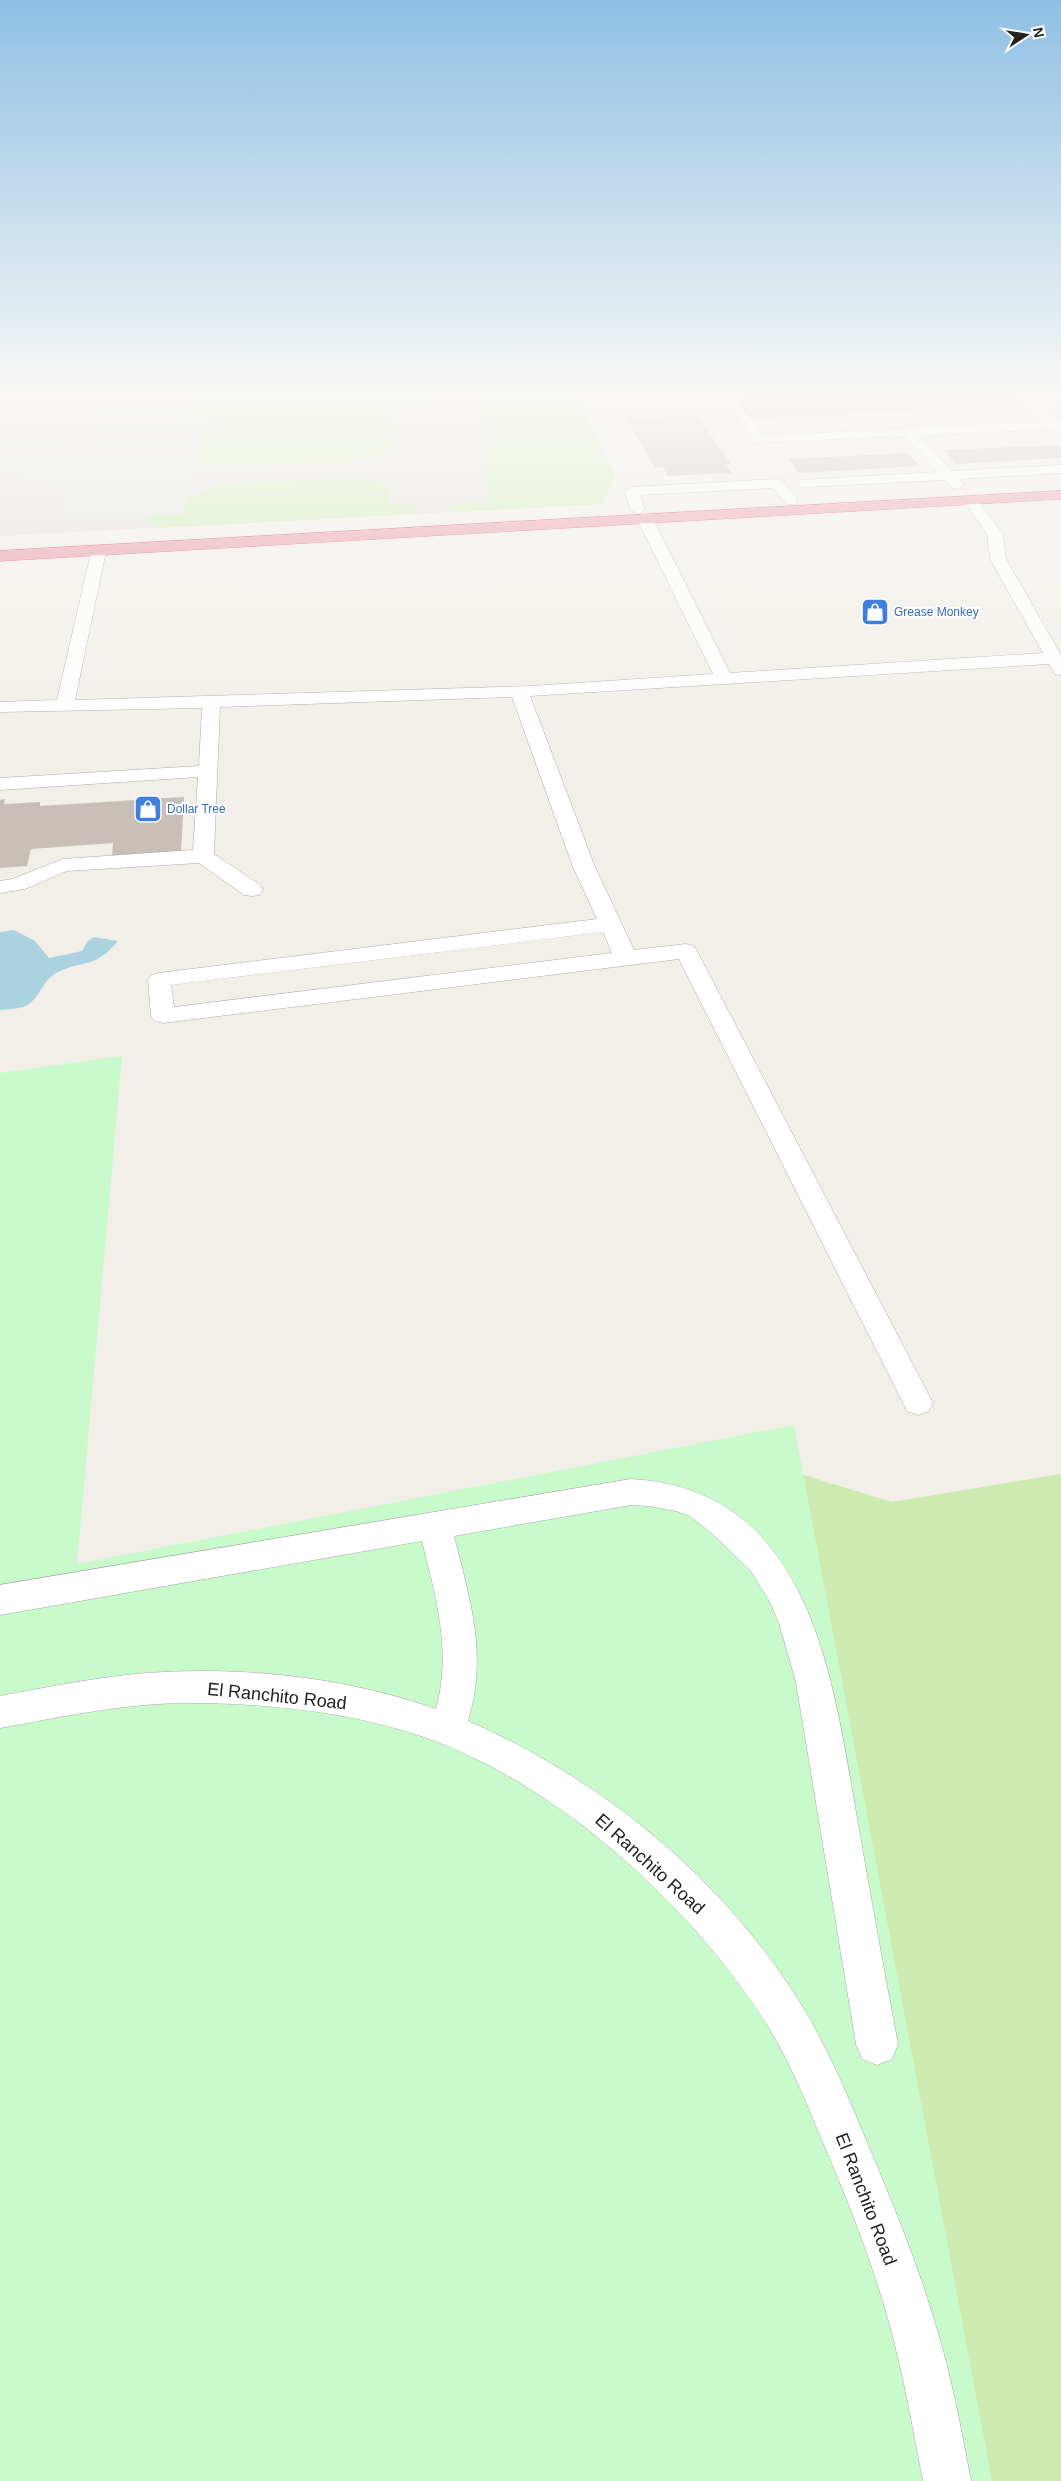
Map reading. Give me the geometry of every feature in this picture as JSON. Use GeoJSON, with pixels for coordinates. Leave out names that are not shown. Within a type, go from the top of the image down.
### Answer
{"type":"FeatureCollection","features":[{"type":"Feature","properties":{"kind":"highway"},"geometry":{"type":"LineString","coordinates":[[0,556],[510,526],[656,513]]}},
{"type":"Feature","properties":{"kind":"highway"},"geometry":{"type":"LineString","coordinates":[[0,546],[664,513]]}},
{"type":"Feature","properties":{"kind":"street"},"geometry":{"type":"LineString","coordinates":[[0,707],[211,702],[519,691],[724,678],[1057,664],[998,559],[995,534],[980,513]]}},
{"type":"Feature","properties":{"kind":"street"},"geometry":{"type":"LineString","coordinates":[[642,514],[724,678]]}},
{"type":"Feature","properties":{"kind":"street"},"geometry":{"type":"LineString","coordinates":[[65,704],[98,551]]}},
{"type":"Feature","properties":{"kind":"street"},"geometry":{"type":"LineString","coordinates":[[519,691],[584,866],[626,958]]}},
{"type":"Feature","properties":{"kind":"street"},"geometry":{"type":"LineString","coordinates":[[203,856],[211,702]]}},
{"type":"Feature","properties":{"kind":"street"},"geometry":{"type":"LineString","coordinates":[[0,784],[208,771]]}},
{"type":"Feature","properties":{"kind":"street"},"geometry":{"type":"LineString","coordinates":[[0,887],[17,884],[64,865],[203,856],[252,890]]}},
{"type":"Feature","properties":{"kind":"street"},"geometry":{"type":"LineString","coordinates":[[610,924],[159,980],[163,1016],[686,951],[918,1403]]}},
{"type":"Feature","properties":{"kind":"street"},"geometry":{"type":"LineString","coordinates":[[378,953],[387,988]]}},
{"type":"Feature","properties":{"kind":"street"},"geometry":{"type":"LineString","coordinates":[[0,1600],[631,1492],[658,1493],[700,1507],[744,1542],[767,1566],[792,1612],[800,1635],[820,1713],[877,2044]]}},
{"type":"Feature","properties":{"kind":"street"},"geometry":{"type":"LineString","coordinates":[[435,1527],[454,1608],[461,1669],[458,1691],[448,1729]]}},
{"type":"Feature","properties":{"kind":"street","name":"El Ranchito Road"},"geometry":{"type":"LineString","coordinates":[[0,1712],[122,1692],[194,1687],[320,1697],[365,1706],[448,1729],[491,1748],[579,1800],[665,1872],[708,1916],[747,1960],[781,2010],[812,2068],[863,2184],[885,2243],[913,2325],[929,2389],[947,2481]]}},
{"type":"Feature","properties":{"kind":"shaded area"},"geometry":{"type":"Polygon","coordinates":[[[0,513],[438,513],[0,536],[0,513]]]}},
{"type":"Feature","properties":{"kind":"shaded area"},"geometry":{"type":"Polygon","coordinates":[[[58,513],[183,513],[183,514],[57,516],[58,513]]]}},
{"type":"Feature","properties":{"kind":"green space"},"geometry":{"type":"Polygon","coordinates":[[[150,513],[413,513],[159,528],[147,522],[150,513]]]}},
{"type":"Feature","properties":{"kind":"green space"},"geometry":{"type":"Polygon","coordinates":[[[122,1056],[77,1564],[794,1425],[992,2481],[0,2481],[0,1073],[122,1056]]]}},
{"type":"Feature","properties":{"kind":"green space"},"geometry":{"type":"Polygon","coordinates":[[[794,1472],[892,1502],[1061,1474],[1061,2481],[970,2481],[794,1472]]]}},
{"type":"Feature","properties":{"kind":"water"},"geometry":{"type":"Polygon","coordinates":[[[14,930],[35,941],[49,958],[82,951],[88,941],[94,937],[118,941],[110,950],[96,960],[68,968],[53,975],[29,1004],[20,1008],[0,1010],[0,932],[14,930]]]}},
{"type":"Feature","properties":{"kind":"building"},"geometry":{"type":"Polygon","coordinates":[[[184,797],[181,851],[112,856],[113,843],[31,849],[27,866],[0,868],[0,800],[5,799],[4,804],[40,802],[40,806],[184,797]]]}},
{"type":"Feature","properties":{"kind":"place","name":"Grease Monkey"},"geometry":{"type":"Point","coordinates":[875,612]}},
{"type":"Feature","properties":{"kind":"place","name":"Dollar Tree"},"geometry":{"type":"Point","coordinates":[148,809]}}]}
